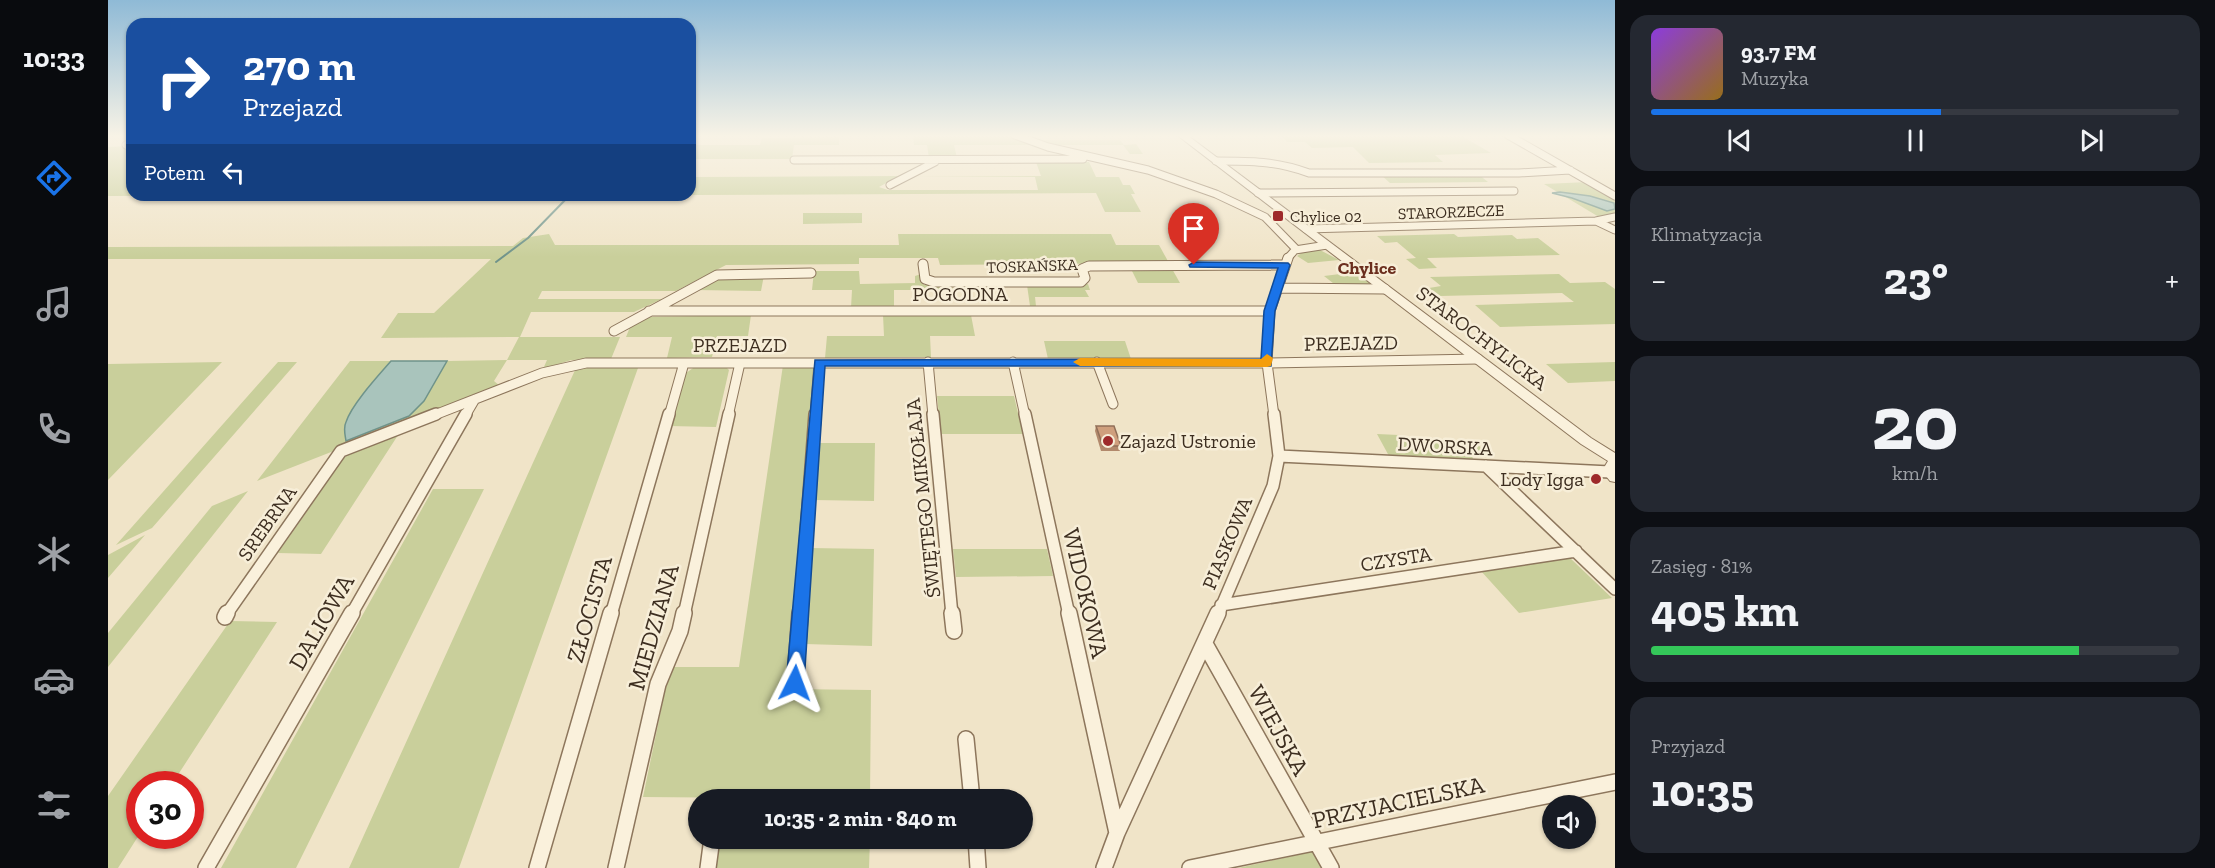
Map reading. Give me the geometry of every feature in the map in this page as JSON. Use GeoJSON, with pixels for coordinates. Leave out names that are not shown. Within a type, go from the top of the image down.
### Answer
{"type":"FeatureCollection","features":[{"type":"Feature","properties":{"kind":"street"},"geometry":{"type":"LineString","coordinates":[[890,185],[908,176]]}},
{"type":"Feature","properties":{"kind":"street"},"geometry":{"type":"LineString","coordinates":[[1163,176],[1238,203],[1265,217],[1296,249],[1327,245]]}},
{"type":"Feature","properties":{"kind":"street","name":"STAROCHYLICKA"},"geometry":{"type":"LineString","coordinates":[[1235,176],[1586,441],[1613,467]]}},
{"type":"Feature","properties":{"kind":"street"},"geometry":{"type":"LineString","coordinates":[[1580,176],[1615,196]]}},
{"type":"Feature","properties":{"kind":"street"},"geometry":{"type":"LineString","coordinates":[[1258,193],[1514,191]]}},
{"type":"Feature","properties":{"kind":"street","name":"STARORZECZE"},"geometry":{"type":"LineString","coordinates":[[1306,229],[1596,221],[1615,217]]}},
{"type":"Feature","properties":{"kind":"street"},"geometry":{"type":"LineString","coordinates":[[1596,221],[1615,231]]}},
{"type":"Feature","properties":{"kind":"street","name":"PIASKOWA"},"geometry":{"type":"LineString","coordinates":[[1104,868],[1117,833],[1205,645],[1273,486],[1279,456],[1267,363],[1270,311],[1289,255],[1296,249]]}},
{"type":"Feature","properties":{"kind":"street","name":"TOSKAŃSKA"},"geometry":{"type":"LineString","coordinates":[[923,264],[925,279],[934,282],[1081,282],[1086,278],[1082,269],[1089,266],[1285,265]]}},
{"type":"Feature","properties":{"kind":"street"},"geometry":{"type":"LineString","coordinates":[[614,331],[717,275],[811,273]]}},
{"type":"Feature","properties":{"kind":"street"},"geometry":{"type":"LineString","coordinates":[[1277,288],[1385,289]]}},
{"type":"Feature","properties":{"kind":"street","name":"POGODNA"},"geometry":{"type":"LineString","coordinates":[[650,311],[1270,311]]}},
{"type":"Feature","properties":{"kind":"street","name":"PRZEJAZD"},"geometry":{"type":"LineString","coordinates":[[341,451],[542,373],[571,365],[928,362],[1267,363],[1478,359]]}},
{"type":"Feature","properties":{"kind":"street","name":"ŚWIĘTEGO MIKOŁAJA"},"geometry":{"type":"LineString","coordinates":[[928,362],[954,631]]}},
{"type":"Feature","properties":{"kind":"street","name":"WIDOKOWA"},"geometry":{"type":"LineString","coordinates":[[1013,362],[1117,833]]}},
{"type":"Feature","properties":{"kind":"street"},"geometry":{"type":"LineString","coordinates":[[1097,362],[1113,404]]}},
{"type":"Feature","properties":{"kind":"street","name":"ZŁOCISTA"},"geometry":{"type":"LineString","coordinates":[[537,868],[684,363]]}},
{"type":"Feature","properties":{"kind":"street","name":"MIEDZIANA"},"geometry":{"type":"LineString","coordinates":[[616,868],[658,684],[680,631],[740,363]]}},
{"type":"Feature","properties":{"kind":"street"},"geometry":{"type":"LineString","coordinates":[[795,683],[819,363]]}},
{"type":"Feature","properties":{"kind":"street","name":"DALIOWA"},"geometry":{"type":"LineString","coordinates":[[206,868],[475,399]]}},
{"type":"Feature","properties":{"kind":"street","name":"SREBRNA"},"geometry":{"type":"LineString","coordinates":[[225,617],[341,451]]}},
{"type":"Feature","properties":{"kind":"street","name":"DWORSKA"},"geometry":{"type":"LineString","coordinates":[[1279,456],[1486,466],[1613,467]]}},
{"type":"Feature","properties":{"kind":"street"},"geometry":{"type":"LineString","coordinates":[[1486,466],[1615,589]]}},
{"type":"Feature","properties":{"kind":"street","name":"CZYSTA"},"geometry":{"type":"LineString","coordinates":[[1221,605],[1576,551]]}},
{"type":"Feature","properties":{"kind":"street","name":"WIEJSKA"},"geometry":{"type":"LineString","coordinates":[[1205,645],[1331,868]]}},
{"type":"Feature","properties":{"kind":"street"},"geometry":{"type":"LineString","coordinates":[[966,739],[971,789]]}},
{"type":"Feature","properties":{"kind":"street","name":"PRZYJACIELSKA"},"geometry":{"type":"LineString","coordinates":[[1190,868],[1615,782]]}},
{"type":"Feature","properties":{"kind":"street"},"geometry":{"type":"LineString","coordinates":[[708,868],[711,849]]}},
{"type":"Feature","properties":{"kind":"street"},"geometry":{"type":"LineString","coordinates":[[976,849],[978,868]]}},
{"type":"Feature","properties":{"kind":"green space"},"geometry":{"type":"Polygon","coordinates":[[[108,176],[126,176],[126,196],[108,196],[108,176]]]}},
{"type":"Feature","properties":{"kind":"green space"},"geometry":{"type":"Polygon","coordinates":[[[899,176],[879,187],[888,190],[1038,190],[1035,177],[913,177],[1041,176],[1119,177],[1123,185],[1130,185],[1135,194],[1131,194],[1141,212],[1105,212],[1096,193],[696,195],[696,177],[899,176]]]}},
{"type":"Feature","properties":{"kind":"green space"},"geometry":{"type":"Polygon","coordinates":[[[1382,176],[1480,176],[1488,182],[1390,183],[1382,176]]]}},
{"type":"Feature","properties":{"kind":"green space"},"geometry":{"type":"Polygon","coordinates":[[[1588,182],[1615,198],[1615,214],[1599,217],[1544,184],[1588,182]]]}},
{"type":"Feature","properties":{"kind":"green space"},"geometry":{"type":"Polygon","coordinates":[[[803,213],[862,213],[862,223],[803,224],[803,213]]]}},
{"type":"Feature","properties":{"kind":"green space"},"geometry":{"type":"Polygon","coordinates":[[[549,234],[555,245],[899,245],[898,234],[1111,234],[1116,245],[1159,245],[1169,263],[940,265],[938,258],[859,258],[859,264],[726,265],[676,291],[542,291],[538,299],[662,299],[634,312],[531,312],[520,337],[620,337],[611,359],[571,360],[543,369],[547,360],[507,360],[519,337],[381,338],[398,313],[434,313],[491,259],[108,259],[108,247],[513,246],[523,238],[549,234]]]}},
{"type":"Feature","properties":{"kind":"green space"},"geometry":{"type":"Polygon","coordinates":[[[1454,234],[1458,237],[1512,235],[1517,239],[1538,238],[1560,255],[1427,258],[1437,268],[1419,269],[1406,259],[1416,258],[1397,242],[1385,243],[1377,236],[1454,234]]]}},
{"type":"Feature","properties":{"kind":"green space"},"geometry":{"type":"Polygon","coordinates":[[[1320,250],[1339,260],[1308,263],[1297,256],[1303,252],[1320,250]]]}},
{"type":"Feature","properties":{"kind":"green space"},"geometry":{"type":"Polygon","coordinates":[[[1130,267],[1171,267],[1180,283],[1138,283],[1130,267]]]}},
{"type":"Feature","properties":{"kind":"green space"},"geometry":{"type":"Polygon","coordinates":[[[814,271],[859,271],[860,284],[915,283],[915,276],[921,274],[924,285],[952,285],[953,290],[894,290],[894,308],[851,308],[852,290],[812,290],[814,271]]]}},
{"type":"Feature","properties":{"kind":"green space"},"geometry":{"type":"Polygon","coordinates":[[[1356,272],[1375,287],[1338,287],[1324,276],[1356,272]]]}},
{"type":"Feature","properties":{"kind":"green space"},"geometry":{"type":"Polygon","coordinates":[[[1559,274],[1570,283],[1605,282],[1615,289],[1615,324],[1500,327],[1475,305],[1574,302],[1562,293],[1440,296],[1429,288],[1441,286],[1430,277],[1559,274]]]}},
{"type":"Feature","properties":{"kind":"green space"},"geometry":{"type":"Polygon","coordinates":[[[764,275],[761,291],[695,290],[714,278],[764,275]]]}},
{"type":"Feature","properties":{"kind":"green space"},"geometry":{"type":"Polygon","coordinates":[[[1088,284],[1090,290],[1085,290],[1089,297],[1035,297],[1036,306],[1030,306],[1027,285],[1088,284]]]}},
{"type":"Feature","properties":{"kind":"green space"},"geometry":{"type":"Polygon","coordinates":[[[751,315],[748,336],[717,336],[712,357],[667,358],[672,337],[626,337],[630,327],[645,317],[751,315]]]}},
{"type":"Feature","properties":{"kind":"green space"},"geometry":{"type":"Polygon","coordinates":[[[883,315],[971,315],[975,336],[930,336],[931,357],[825,358],[827,336],[884,336],[883,315]]]}},
{"type":"Feature","properties":{"kind":"green space"},"geometry":{"type":"Polygon","coordinates":[[[1044,341],[1125,341],[1131,359],[1048,359],[1044,341]]]}},
{"type":"Feature","properties":{"kind":"green space"},"geometry":{"type":"Polygon","coordinates":[[[507,360],[494,381],[500,386],[257,481],[350,361],[391,361],[353,409],[345,430],[346,440],[409,416],[424,401],[447,361],[507,360]]]}},
{"type":"Feature","properties":{"kind":"green space"},"geometry":{"type":"Polygon","coordinates":[[[222,362],[108,480],[108,364],[222,362]]]}},
{"type":"Feature","properties":{"kind":"green space"},"geometry":{"type":"Polygon","coordinates":[[[278,362],[297,362],[152,528],[116,545],[278,362]]]}},
{"type":"Feature","properties":{"kind":"green space"},"geometry":{"type":"Polygon","coordinates":[[[1615,362],[1615,381],[1568,383],[1546,364],[1615,362]]]}},
{"type":"Feature","properties":{"kind":"green space"},"geometry":{"type":"Polygon","coordinates":[[[783,365],[812,366],[815,368],[807,436],[809,458],[788,689],[871,690],[870,789],[688,789],[688,797],[643,797],[670,667],[739,667],[783,365]]]}},
{"type":"Feature","properties":{"kind":"green space"},"geometry":{"type":"Polygon","coordinates":[[[607,366],[638,368],[459,868],[349,868],[576,368],[607,366]]]}},
{"type":"Feature","properties":{"kind":"green space"},"geometry":{"type":"Polygon","coordinates":[[[696,366],[725,366],[729,370],[716,427],[669,426],[686,373],[696,366]]]}},
{"type":"Feature","properties":{"kind":"green space"},"geometry":{"type":"Polygon","coordinates":[[[937,396],[1014,396],[1023,434],[941,434],[937,396]]]}},
{"type":"Feature","properties":{"kind":"green space"},"geometry":{"type":"Polygon","coordinates":[[[402,429],[321,554],[278,553],[344,458],[359,446],[402,429]]]}},
{"type":"Feature","properties":{"kind":"green space"},"geometry":{"type":"Polygon","coordinates":[[[1377,434],[1399,435],[1402,440],[1477,443],[1487,456],[1472,456],[1473,459],[1389,456],[1377,434]]]}},
{"type":"Feature","properties":{"kind":"green space"},"geometry":{"type":"Polygon","coordinates":[[[819,443],[875,443],[874,501],[814,500],[819,443]]]}},
{"type":"Feature","properties":{"kind":"green space"},"geometry":{"type":"Polygon","coordinates":[[[433,489],[484,489],[296,868],[221,868],[433,489]]]}},
{"type":"Feature","properties":{"kind":"green space"},"geometry":{"type":"Polygon","coordinates":[[[248,491],[108,667],[108,633],[212,506],[248,491]]]}},
{"type":"Feature","properties":{"kind":"green space"},"geometry":{"type":"Polygon","coordinates":[[[145,535],[108,578],[108,555],[145,535]]]}},
{"type":"Feature","properties":{"kind":"green space"},"geometry":{"type":"Polygon","coordinates":[[[810,548],[874,549],[872,646],[805,644],[810,548]]]}},
{"type":"Feature","properties":{"kind":"green space"},"geometry":{"type":"Polygon","coordinates":[[[953,549],[1047,549],[1053,576],[956,577],[953,549]]]}},
{"type":"Feature","properties":{"kind":"green space"},"geometry":{"type":"Polygon","coordinates":[[[1569,557],[1612,598],[1519,613],[1481,571],[1569,557]]]}},
{"type":"Feature","properties":{"kind":"green space"},"geometry":{"type":"Polygon","coordinates":[[[230,621],[277,622],[180,771],[126,771],[126,849],[130,849],[118,868],[108,868],[108,796],[230,621]]]}},
{"type":"Feature","properties":{"kind":"green space"},"geometry":{"type":"Polygon","coordinates":[[[718,849],[870,849],[869,868],[715,868],[718,849]]]}},
{"type":"Feature","properties":{"kind":"green space"},"geometry":{"type":"Polygon","coordinates":[[[1315,851],[1324,868],[1238,868],[1315,851]]]}},
{"type":"Feature","properties":{"kind":"water"},"geometry":{"type":"Polygon","coordinates":[[[1552,193],[1590,196],[1614,203],[1615,209],[1607,211],[1552,193]]]}},
{"type":"Feature","properties":{"kind":"water"},"geometry":{"type":"Polygon","coordinates":[[[391,361],[447,361],[424,401],[409,416],[346,441],[344,431],[349,415],[366,390],[391,361]]]}},
{"type":"Feature","properties":{"kind":"building","name":"Zajazd Ustronie"},"geometry":{"type":"Polygon","coordinates":[[[1096,426],[1114,426],[1121,446],[1103,446],[1096,426]]]}},
{"type":"Feature","properties":{"kind":"waterway"},"geometry":{"type":"LineString","coordinates":[[496,262],[528,238],[564,201]]}},
{"type":"Feature","properties":{"kind":"slow traffic"},"geometry":{"type":"LineString","coordinates":[[1080,362],[1267,363],[1267,358]]}},
{"type":"Feature","properties":{"kind":"place","name":"Chylice 02"},"geometry":{"type":"Point","coordinates":[1278,216]}},
{"type":"Feature","properties":{"kind":"place","name":"Zajazd Ustronie"},"geometry":{"type":"Point","coordinates":[1108,441]}},
{"type":"Feature","properties":{"kind":"place","name":"Lody Igga"},"geometry":{"type":"Point","coordinates":[1596,479]}},
{"type":"Feature","properties":{"kind":"district","name":"Chylice"},"geometry":{"type":"Point","coordinates":[1367,268]}},
{"type":"Feature","properties":{"kind":"route"},"geometry":{"type":"LineString","coordinates":[[795,683],[819,363],[1267,363],[1270,311],[1285,265],[1194,265]]}}]}
